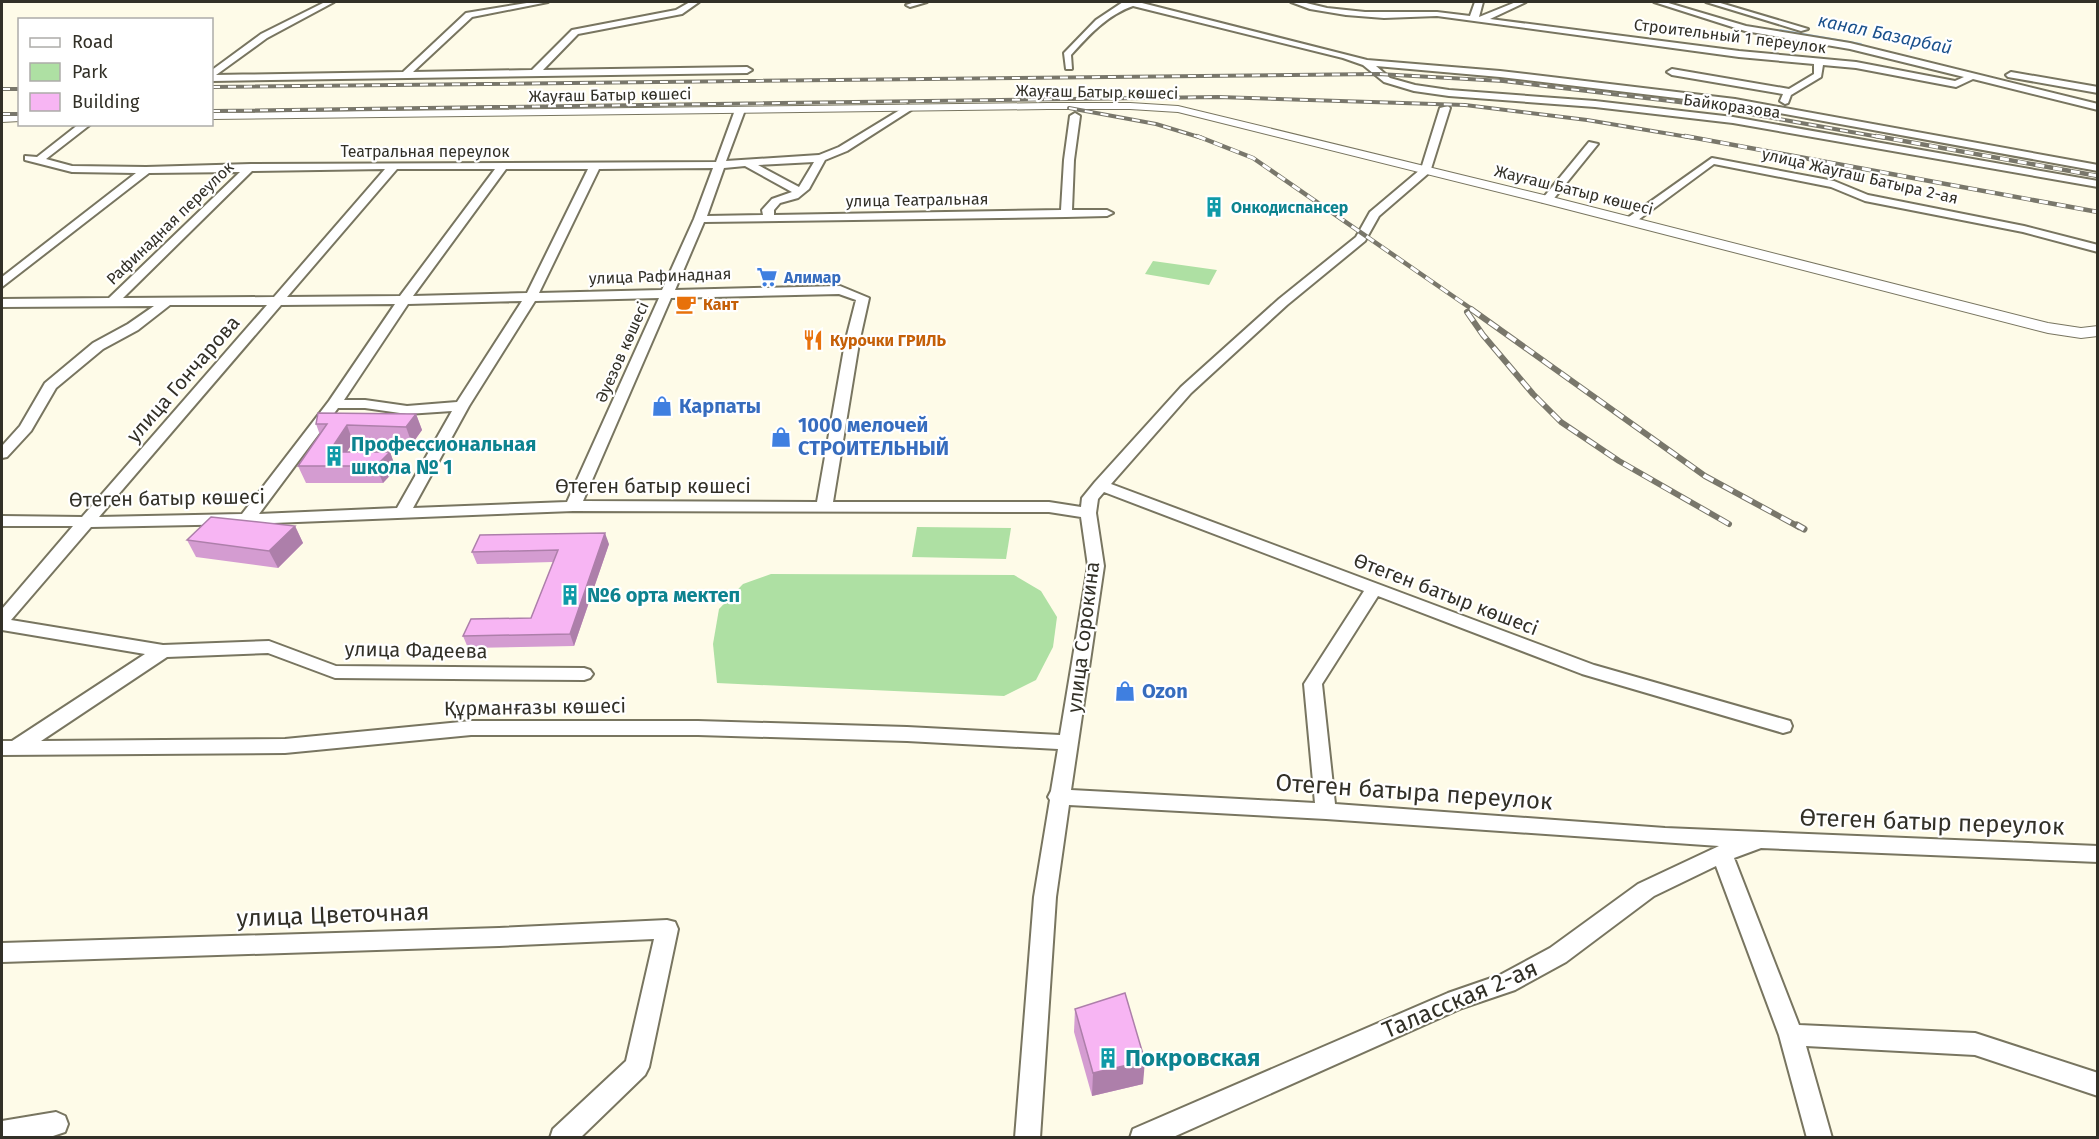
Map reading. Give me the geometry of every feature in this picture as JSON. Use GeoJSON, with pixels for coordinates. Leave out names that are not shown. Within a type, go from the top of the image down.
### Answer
{"type":"FeatureCollection","features":[{"type":"Feature","properties":{"kind":"main road","name":"Жауғаш Батыр көшесі"},"geometry":{"type":"LineString","coordinates":[[213,116],[1130,106],[1178,109],[2048,328],[2081,333],[2097,331]]}},
{"type":"Feature","properties":{"kind":"main road"},"geometry":{"type":"LineString","coordinates":[[2,119],[18,118]]}},
{"type":"Feature","properties":{"kind":"street"},"geometry":{"type":"LineString","coordinates":[[213,75],[264,36],[330,2]]}},
{"type":"Feature","properties":{"kind":"street"},"geometry":{"type":"LineString","coordinates":[[407,73],[469,15],[544,2]]}},
{"type":"Feature","properties":{"kind":"street"},"geometry":{"type":"LineString","coordinates":[[535,73],[575,32],[679,12],[695,2]]}},
{"type":"Feature","properties":{"kind":"street"},"geometry":{"type":"LineString","coordinates":[[910,5],[923,2]]}},
{"type":"Feature","properties":{"kind":"street"},"geometry":{"type":"LineString","coordinates":[[1069,67],[1067,55],[1095,24],[1129,2],[1143,2]]}},
{"type":"Feature","properties":{"kind":"street","name":"Байкоразова"},"geometry":{"type":"LineString","coordinates":[[1129,2],[1366,63],[1500,74],[1735,102],[2097,168]]}},
{"type":"Feature","properties":{"kind":"street","name":"Строительный 1 переулок"},"geometry":{"type":"LineString","coordinates":[[1295,2],[1341,12],[1421,16],[1437,14],[1739,54],[1856,65],[1956,84],[1972,76]]}},
{"type":"Feature","properties":{"kind":"street"},"geometry":{"type":"LineString","coordinates":[[1479,2],[1477,19],[1522,2]]}},
{"type":"Feature","properties":{"kind":"street"},"geometry":{"type":"LineString","coordinates":[[1658,2],[1745,28],[1850,46],[2097,107]]}},
{"type":"Feature","properties":{"kind":"street"},"geometry":{"type":"LineString","coordinates":[[1710,2],[1800,28],[1976,69],[2097,90]]}},
{"type":"Feature","properties":{"kind":"street"},"geometry":{"type":"LineString","coordinates":[[1782,111],[1786,94],[1818,75],[1819,61]]}},
{"type":"Feature","properties":{"kind":"street","name":"Байкоразова"},"geometry":{"type":"LineString","coordinates":[[1366,63],[1387,80],[1414,88],[1449,93],[1595,104],[1733,120],[2097,184]]}},
{"type":"Feature","properties":{"kind":"street"},"geometry":{"type":"LineString","coordinates":[[213,76],[747,70]]}},
{"type":"Feature","properties":{"kind":"street"},"geometry":{"type":"LineString","coordinates":[[1672,72],[1790,92]]}},
{"type":"Feature","properties":{"kind":"street"},"geometry":{"type":"LineString","coordinates":[[769,217],[768,210],[776,201],[799,192],[805,187],[821,158],[843,148],[908,108]]}},
{"type":"Feature","properties":{"kind":"street"},"geometry":{"type":"LineString","coordinates":[[1088,513],[1090,498],[1100,485],[1186,390],[1283,302],[1361,239],[1374,214],[1426,170],[1445,108]]}},
{"type":"Feature","properties":{"kind":"street","name":"Әуезов көшесі"},"geometry":{"type":"LineString","coordinates":[[573,506],[700,219],[740,110]]}},
{"type":"Feature","properties":{"kind":"street"},"geometry":{"type":"LineString","coordinates":[[1066,214],[1069,160],[1075,116]]}},
{"type":"Feature","properties":{"kind":"street","name":"Театральная переулок"},"geometry":{"type":"LineString","coordinates":[[83,126],[34,159],[72,169],[146,170],[250,167],[718,165],[821,158]]}},
{"type":"Feature","properties":{"kind":"street"},"geometry":{"type":"LineString","coordinates":[[1546,200],[1593,144]]}},
{"type":"Feature","properties":{"kind":"street","name":"улица Жаугаш Батыра 2-ая"},"geometry":{"type":"LineString","coordinates":[[1630,221],[1712,161],[1834,184],[1865,198],[2024,229],[2097,249]]}},
{"type":"Feature","properties":{"kind":"street"},"geometry":{"type":"LineString","coordinates":[[748,164],[799,192]]}},
{"type":"Feature","properties":{"kind":"street"},"geometry":{"type":"LineString","coordinates":[[247,519],[334,404],[404,300],[503,165]]}},
{"type":"Feature","properties":{"kind":"street"},"geometry":{"type":"LineString","coordinates":[[402,513],[462,406],[531,297],[595,165]]}},
{"type":"Feature","properties":{"kind":"street","name":"улица Гончарова"},"geometry":{"type":"LineString","coordinates":[[2,619],[394,166]]}},
{"type":"Feature","properties":{"kind":"street","name":"Рафинадная переулок"},"geometry":{"type":"LineString","coordinates":[[112,302],[250,167]]}},
{"type":"Feature","properties":{"kind":"street"},"geometry":{"type":"LineString","coordinates":[[2,283],[146,170]]}},
{"type":"Feature","properties":{"kind":"street","name":"улица Театральная"},"geometry":{"type":"LineString","coordinates":[[700,219],[1107,213]]}},
{"type":"Feature","properties":{"kind":"street","name":"улица Рафинадная"},"geometry":{"type":"LineString","coordinates":[[2,304],[404,300],[840,290],[863,298],[852,343],[824,508]]}},
{"type":"Feature","properties":{"kind":"street"},"geometry":{"type":"LineString","coordinates":[[5,447],[26,428],[50,386],[98,346],[133,327],[167,302]]}},
{"type":"Feature","properties":{"kind":"street"},"geometry":{"type":"LineString","coordinates":[[334,404],[365,404],[407,410],[462,406]]}},
{"type":"Feature","properties":{"kind":"street","name":"Өтеген батыр көшесі"},"geometry":{"type":"LineString","coordinates":[[1100,485],[1588,670],[1783,726]]}},
{"type":"Feature","properties":{"kind":"street","name":"Өтеген батыр көшесі"},"geometry":{"type":"LineString","coordinates":[[2,521],[247,519],[573,506],[1049,507],[1088,513]]}},
{"type":"Feature","properties":{"kind":"street","name":"улица Сорокина"},"geometry":{"type":"LineString","coordinates":[[1027,1137],[1045,897],[1058,797],[1069,742],[1096,566],[1088,513]]}},
{"type":"Feature","properties":{"kind":"street"},"geometry":{"type":"LineString","coordinates":[[1326,811],[1313,684],[1374,589]]}},
{"type":"Feature","properties":{"kind":"street","name":"улица Фадеева"},"geometry":{"type":"LineString","coordinates":[[2,624],[163,651],[269,647],[335,672],[584,674]]}},
{"type":"Feature","properties":{"kind":"street"},"geometry":{"type":"LineString","coordinates":[[9,748],[163,651]]}},
{"type":"Feature","properties":{"kind":"street","name":"Құрманғазы көшесі"},"geometry":{"type":"LineString","coordinates":[[9,748],[285,746],[471,728],[698,728],[907,734],[1069,742]]}},
{"type":"Feature","properties":{"kind":"street","name":"Отеген батыра переулок"},"geometry":{"type":"LineString","coordinates":[[1058,797],[1326,811],[1665,836],[1765,841]]}},
{"type":"Feature","properties":{"kind":"street","name":"Таласская 2-ая"},"geometry":{"type":"LineString","coordinates":[[1142,1137],[1456,1000],[1507,983],[1558,955],[1646,890],[1722,854],[1765,841]]}},
{"type":"Feature","properties":{"kind":"street","name":"Өтеген батыр переулок"},"geometry":{"type":"LineString","coordinates":[[1765,841],[2097,854]]}},
{"type":"Feature","properties":{"kind":"street"},"geometry":{"type":"LineString","coordinates":[[1722,854],[1791,1035],[1820,1137]]}},
{"type":"Feature","properties":{"kind":"street","name":"улица Цветочная"},"geometry":{"type":"LineString","coordinates":[[2,953],[487,938],[667,929],[637,1067],[562,1137]]}},
{"type":"Feature","properties":{"kind":"street"},"geometry":{"type":"LineString","coordinates":[[1791,1035],[1975,1044],[2097,1085]]}},
{"type":"Feature","properties":{"kind":"street"},"geometry":{"type":"LineString","coordinates":[[2,1133],[56,1124]]}},
{"type":"Feature","properties":{"kind":"green space"},"geometry":{"type":"Polygon","coordinates":[[[1153,261],[1217,270],[1209,285],[1145,274],[1153,261]]]}},
{"type":"Feature","properties":{"kind":"green space"},"geometry":{"type":"Polygon","coordinates":[[[917,527],[1011,528],[1006,559],[912,557],[917,527]]]}},
{"type":"Feature","properties":{"kind":"green space"},"geometry":{"type":"Polygon","coordinates":[[[771,574],[1014,575],[1041,591],[1057,617],[1053,647],[1036,680],[1004,696],[717,683],[713,644],[719,609],[743,584],[771,574]]]}},
{"type":"Feature","properties":{"kind":"building"},"geometry":{"type":"Polygon","coordinates":[[[318,413],[416,414],[406,427],[347,425],[329,452],[390,452],[376,466],[298,466],[327,424],[316,424],[318,413]]]}},
{"type":"Feature","properties":{"kind":"building"},"geometry":{"type":"Polygon","coordinates":[[[211,517],[295,526],[269,551],[187,540],[211,517]]]}},
{"type":"Feature","properties":{"kind":"building"},"geometry":{"type":"Polygon","coordinates":[[[605,533],[570,634],[463,636],[471,619],[531,618],[558,550],[472,552],[480,535],[605,533]]]}},
{"type":"Feature","properties":{"kind":"building"},"geometry":{"type":"Polygon","coordinates":[[[1125,993],[1145,1061],[1093,1073],[1075,1009],[1125,993]]]}},
{"type":"Feature","properties":{"kind":"waterway","name":"канал Базарбай"},"geometry":{"type":"LineString","coordinates":[[1664,2],[1697,12]]}},
{"type":"Feature","properties":{"kind":"waterway","name":"канал Базарбай"},"geometry":{"type":"LineString","coordinates":[[1780,32],[1861,46]]}},
{"type":"Feature","properties":{"kind":"railway"},"geometry":{"type":"LineString","coordinates":[[213,87],[1378,74],[1503,81],[1695,104],[1885,138]]}},
{"type":"Feature","properties":{"kind":"railway"},"geometry":{"type":"LineString","coordinates":[[2,89],[18,89]]}},
{"type":"Feature","properties":{"kind":"railway"},"geometry":{"type":"LineString","coordinates":[[213,111],[1218,97],[1465,105],[1587,120],[1694,138]]}},
{"type":"Feature","properties":{"kind":"railway"},"geometry":{"type":"LineString","coordinates":[[1069,108],[1156,124],[1202,138]]}},
{"type":"Feature","properties":{"kind":"railway"},"geometry":{"type":"LineString","coordinates":[[2,114],[18,114]]}},
{"type":"Feature","properties":{"kind":"railway"},"geometry":{"type":"LineString","coordinates":[[1197,136],[1253,158],[1473,310]]}},
{"type":"Feature","properties":{"kind":"railway"},"geometry":{"type":"LineString","coordinates":[[1685,136],[2098,212]]}},
{"type":"Feature","properties":{"kind":"railway"},"geometry":{"type":"LineString","coordinates":[[1876,136],[2098,176]]}},
{"type":"Feature","properties":{"kind":"railway"},"geometry":{"type":"LineString","coordinates":[[1471,309],[1705,476],[1799,527]]}},
{"type":"Feature","properties":{"kind":"railway"},"geometry":{"type":"LineString","coordinates":[[1467,312],[1483,335],[1533,394],[1561,422],[1619,461],[1729,524]]}},
{"type":"Feature","properties":{"kind":"railway"},"geometry":{"type":"LineString","coordinates":[[1797,525],[1804,529]]}},
{"type":"Feature","properties":{"kind":"place","name":"Онкодиспансер"},"geometry":{"type":"Point","coordinates":[1214,207]}},
{"type":"Feature","properties":{"kind":"place","name":"Алимар"},"geometry":{"type":"Point","coordinates":[767,277]}},
{"type":"Feature","properties":{"kind":"place","name":"Кант"},"geometry":{"type":"Point","coordinates":[686,304]}},
{"type":"Feature","properties":{"kind":"place","name":"Курочки ГРИЛЬ"},"geometry":{"type":"Point","coordinates":[813,340]}},
{"type":"Feature","properties":{"kind":"place","name":"Карпаты"},"geometry":{"type":"Point","coordinates":[662,406]}},
{"type":"Feature","properties":{"kind":"place","name":"1000 мелочей СТРОИТЕЛЬНЫЙ"},"geometry":{"type":"Point","coordinates":[781,437]}},
{"type":"Feature","properties":{"kind":"place","name":"Профессиональная школа № 1"},"geometry":{"type":"Point","coordinates":[334,456]}},
{"type":"Feature","properties":{"kind":"place","name":"№6 орта мектеп"},"geometry":{"type":"Point","coordinates":[570,595]}},
{"type":"Feature","properties":{"kind":"place","name":"Ozon"},"geometry":{"type":"Point","coordinates":[1125,691]}},
{"type":"Feature","properties":{"kind":"place","name":"Покровская"},"geometry":{"type":"Point","coordinates":[1108,1058]}}]}
